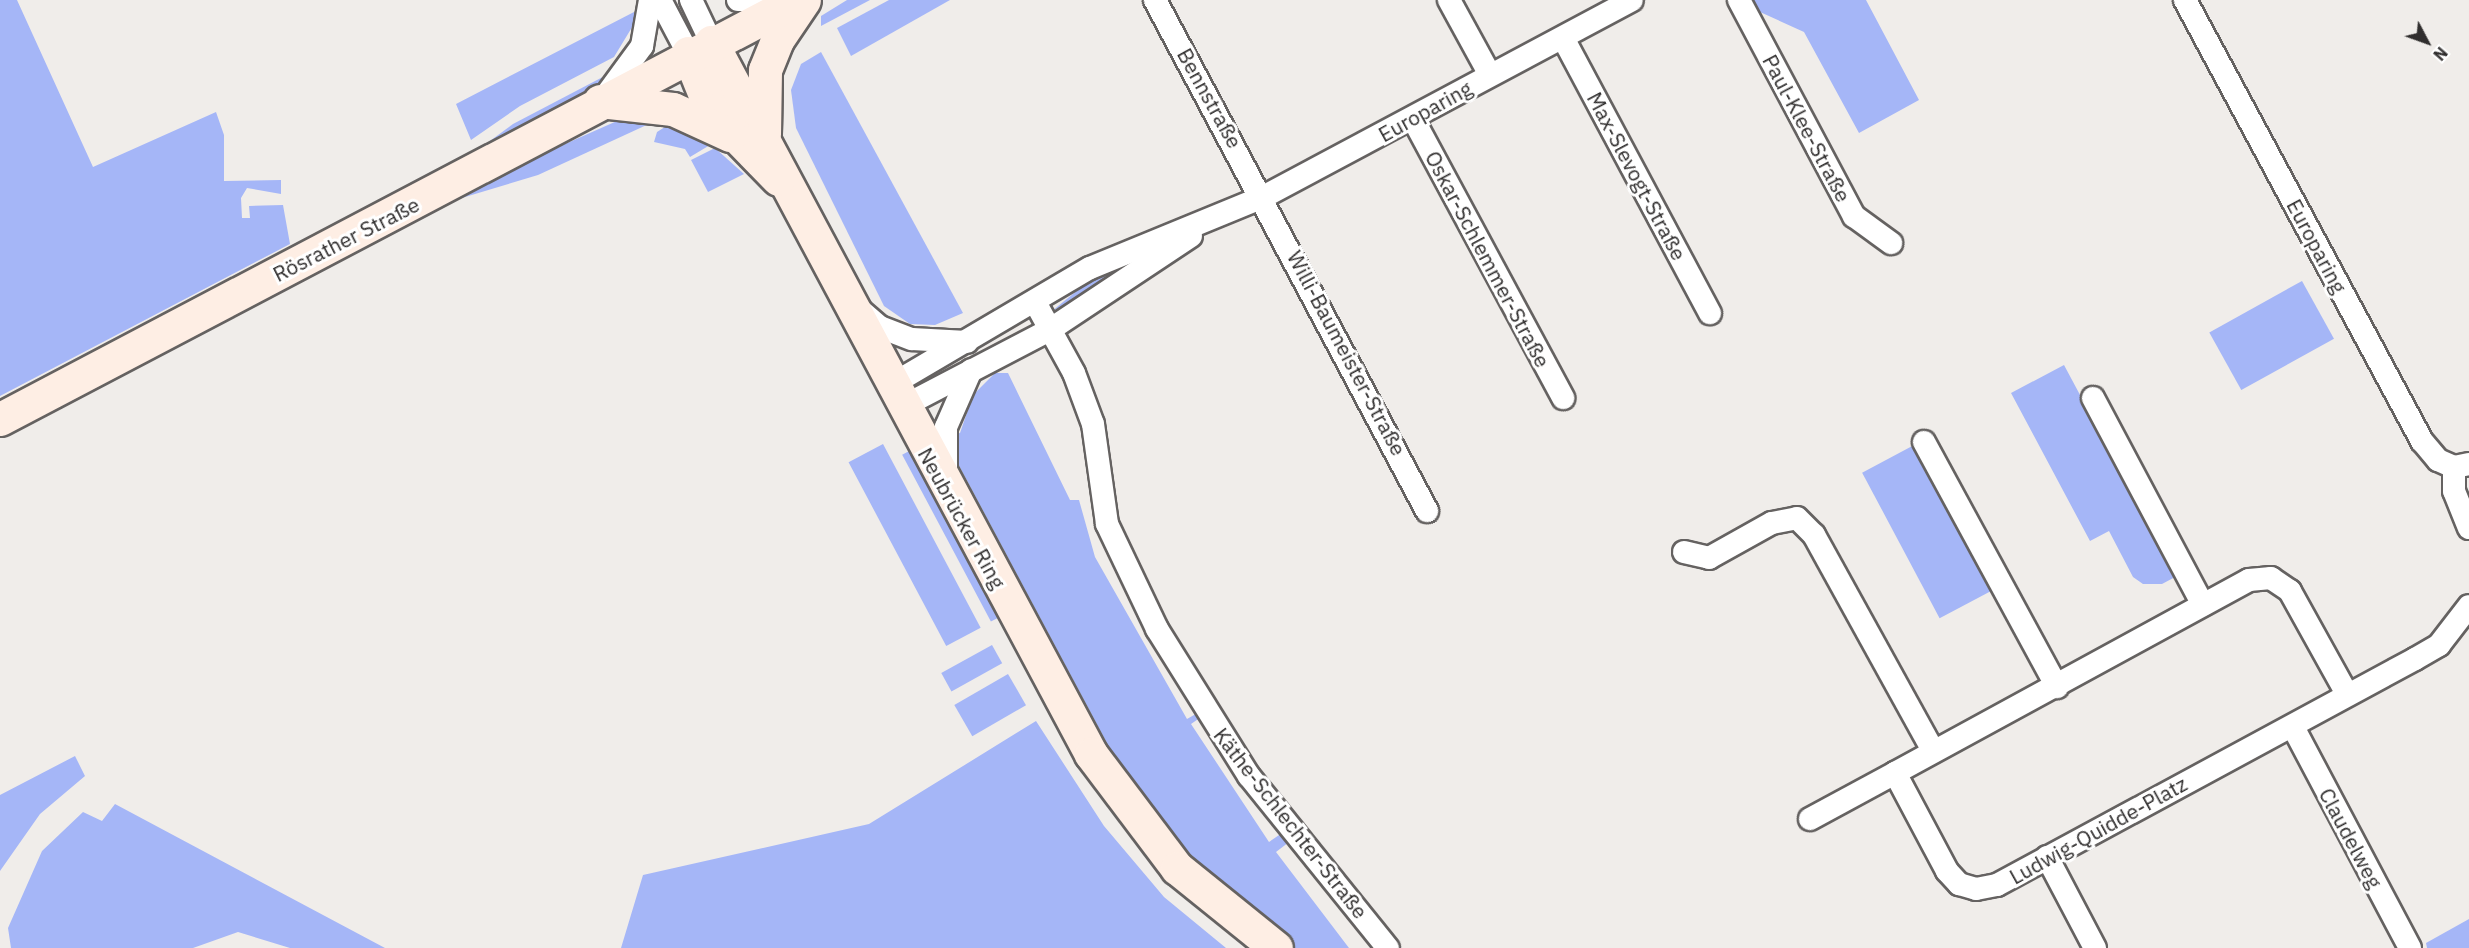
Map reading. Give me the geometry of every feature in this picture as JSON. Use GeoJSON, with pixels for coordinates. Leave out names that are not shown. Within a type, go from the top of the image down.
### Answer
{"type":"FeatureCollection","features":[{"type":"Feature","properties":{"kind":"main road","name":"Rösrather Straße"},"geometry":{"type":"LineString","coordinates":[[0,419],[517,150],[600,101],[700,47],[797,0]]}},
{"type":"Feature","properties":{"kind":"main road"},"geometry":{"type":"LineString","coordinates":[[749,136],[765,70],[777,40],[804,0]]}},
{"type":"Feature","properties":{"kind":"main road"},"geometry":{"type":"LineString","coordinates":[[700,47],[700,91],[749,136]]}},
{"type":"Feature","properties":{"kind":"main road"},"geometry":{"type":"LineString","coordinates":[[600,101],[673,109],[749,136]]}},
{"type":"Feature","properties":{"kind":"main road","name":"Neubrücker Ring"},"geometry":{"type":"LineString","coordinates":[[749,136],[790,190],[896,396],[1092,754],[1177,868],[1276,948]]}},
{"type":"Feature","properties":{"kind":"street"},"geometry":{"type":"LineString","coordinates":[[600,101],[632,66],[648,25],[650,0]]}},
{"type":"Feature","properties":{"kind":"street"},"geometry":{"type":"LineString","coordinates":[[660,0],[700,47]]}},
{"type":"Feature","properties":{"kind":"street"},"geometry":{"type":"LineString","coordinates":[[692,0],[700,47]]}},
{"type":"Feature","properties":{"kind":"street"},"geometry":{"type":"LineString","coordinates":[[738,0],[767,0]]}},
{"type":"Feature","properties":{"kind":"street","name":"Bennstraße"},"geometry":{"type":"LineString","coordinates":[[1155,0],[1263,197]]}},
{"type":"Feature","properties":{"kind":"street"},"geometry":{"type":"LineString","coordinates":[[1449,0],[1490,75]]}},
{"type":"Feature","properties":{"kind":"street","name":"Europaring"},"geometry":{"type":"LineString","coordinates":[[896,396],[969,342],[1119,255],[1217,218],[1263,197],[1413,119],[1490,75],[1632,0]]}},
{"type":"Feature","properties":{"kind":"street","name":"Paul-Klee-Straße"},"geometry":{"type":"LineString","coordinates":[[1739,0],[1854,216],[1891,243]]}},
{"type":"Feature","properties":{"kind":"street","name":"Europaring"},"geometry":{"type":"LineString","coordinates":[[2185,0],[2422,441],[2438,460],[2461,466]]}},
{"type":"Feature","properties":{"kind":"street","name":"Max-Slevogt-Straße"},"geometry":{"type":"LineString","coordinates":[[1563,38],[1710,313]]}},
{"type":"Feature","properties":{"kind":"street","name":"Oskar-Schlemmer-Straße"},"geometry":{"type":"LineString","coordinates":[[1413,119],[1563,398]]}},
{"type":"Feature","properties":{"kind":"street","name":"Willi-Baumeister-Straße"},"geometry":{"type":"LineString","coordinates":[[1263,197],[1427,511]]}},
{"type":"Feature","properties":{"kind":"street","name":"Europaring"},"geometry":{"type":"LineString","coordinates":[[896,396],[971,370],[1051,328],[1217,218]]}},
{"type":"Feature","properties":{"kind":"street"},"geometry":{"type":"LineString","coordinates":[[848,300],[894,334],[969,342]]}},
{"type":"Feature","properties":{"kind":"street","name":"Käthe-Schlechter-Straße"},"geometry":{"type":"LineString","coordinates":[[1035,302],[1051,328],[1093,424],[1110,534],[1157,629],[1249,776],[1388,948]]}},
{"type":"Feature","properties":{"kind":"street"},"geometry":{"type":"LineString","coordinates":[[947,491],[945,427],[971,370]]}},
{"type":"Feature","properties":{"kind":"street"},"geometry":{"type":"LineString","coordinates":[[2093,398],[2203,605]]}},
{"type":"Feature","properties":{"kind":"street"},"geometry":{"type":"LineString","coordinates":[[1924,442],[2056,687]]}},
{"type":"Feature","properties":{"kind":"street"},"geometry":{"type":"LineString","coordinates":[[2461,466],[2454,491],[2469,528]]}},
{"type":"Feature","properties":{"kind":"street"},"geometry":{"type":"LineString","coordinates":[[1684,552],[1708,558],[1772,523],[1797,518],[1814,535],[1933,751]]}},
{"type":"Feature","properties":{"kind":"street"},"geometry":{"type":"LineString","coordinates":[[1810,819],[2249,580],[2271,578],[2290,591],[2347,694]]}},
{"type":"Feature","properties":{"kind":"street","name":"Ludwig-Quidde-Platz"},"geometry":{"type":"LineString","coordinates":[[1894,773],[1959,884],[1976,889],[1997,885],[2292,727],[2347,694],[2439,645],[2469,606]]}},
{"type":"Feature","properties":{"kind":"street","name":"Claudelweg"},"geometry":{"type":"LineString","coordinates":[[2292,727],[2410,948]]}},
{"type":"Feature","properties":{"kind":"street"},"geometry":{"type":"LineString","coordinates":[[2048,857],[2095,948]]}},
{"type":"Feature","properties":{"kind":"shaded area"},"geometry":{"type":"Polygon","coordinates":[[[0,0],[17,0],[93,167],[216,112],[224,135],[224,181],[281,180],[281,194],[247,188],[241,198],[242,218],[250,218],[249,206],[283,205],[290,244],[0,396],[0,0]]]}},
{"type":"Feature","properties":{"kind":"shaded area"},"geometry":{"type":"Polygon","coordinates":[[[847,0],[870,0],[821,26],[821,16],[847,0]]]}},
{"type":"Feature","properties":{"kind":"shaded area"},"geometry":{"type":"Polygon","coordinates":[[[889,0],[950,0],[851,56],[837,28],[889,0]]]}},
{"type":"Feature","properties":{"kind":"shaded area"},"geometry":{"type":"Polygon","coordinates":[[[1753,0],[1866,0],[1919,100],[1859,133],[1804,32],[1760,12],[1753,0]]]}},
{"type":"Feature","properties":{"kind":"shaded area"},"geometry":{"type":"Polygon","coordinates":[[[634,12],[634,24],[614,57],[520,106],[471,140],[456,104],[634,12]]]}},
{"type":"Feature","properties":{"kind":"shaded area"},"geometry":{"type":"Polygon","coordinates":[[[821,52],[963,313],[935,325],[910,324],[884,306],[796,128],[791,90],[801,64],[821,52]]]}},
{"type":"Feature","properties":{"kind":"shaded area"},"geometry":{"type":"Polygon","coordinates":[[[618,69],[595,89],[479,149],[513,124],[618,69]]]}},
{"type":"Feature","properties":{"kind":"shaded area"},"geometry":{"type":"Polygon","coordinates":[[[626,117],[664,117],[538,175],[455,200],[452,194],[626,117]]]}},
{"type":"Feature","properties":{"kind":"shaded area"},"geometry":{"type":"Polygon","coordinates":[[[668,125],[710,145],[690,157],[685,149],[654,142],[657,132],[668,125]]]}},
{"type":"Feature","properties":{"kind":"shaded area"},"geometry":{"type":"Polygon","coordinates":[[[715,148],[744,174],[708,192],[691,160],[715,148]]]}},
{"type":"Feature","properties":{"kind":"shaded area"},"geometry":{"type":"Polygon","coordinates":[[[1137,260],[1078,299],[1052,311],[1095,276],[1137,260]]]}},
{"type":"Feature","properties":{"kind":"shaded area"},"geometry":{"type":"Polygon","coordinates":[[[2302,281],[2334,339],[2241,390],[2209,332],[2302,281]]]}},
{"type":"Feature","properties":{"kind":"shaded area"},"geometry":{"type":"Polygon","coordinates":[[[2064,365],[2177,576],[2162,584],[2143,584],[2133,577],[2109,531],[2090,541],[2011,393],[2064,365]]]}},
{"type":"Feature","properties":{"kind":"shaded area"},"geometry":{"type":"Polygon","coordinates":[[[995,373],[1008,373],[1070,500],[1079,500],[1095,557],[1187,719],[1201,711],[1204,715],[1191,724],[1269,842],[1282,833],[1289,842],[1276,852],[1349,948],[1291,948],[1212,888],[1127,781],[957,462],[954,434],[960,433],[973,395],[995,373]]]}},
{"type":"Feature","properties":{"kind":"shaded area"},"geometry":{"type":"Polygon","coordinates":[[[883,444],[981,628],[946,646],[849,462],[883,444]]]}},
{"type":"Feature","properties":{"kind":"shaded area"},"geometry":{"type":"Polygon","coordinates":[[[1916,444],[1993,590],[1940,618],[1862,473],[1916,444]]]}},
{"type":"Feature","properties":{"kind":"shaded area"},"geometry":{"type":"Polygon","coordinates":[[[911,450],[1000,617],[991,622],[902,455],[911,450]]]}},
{"type":"Feature","properties":{"kind":"shaded area"},"geometry":{"type":"Polygon","coordinates":[[[992,645],[1002,663],[951,691],[941,673],[992,645]]]}},
{"type":"Feature","properties":{"kind":"shaded area"},"geometry":{"type":"Polygon","coordinates":[[[1008,674],[1026,705],[972,736],[954,705],[1008,674]]]}},
{"type":"Feature","properties":{"kind":"shaded area"},"geometry":{"type":"Polygon","coordinates":[[[1036,721],[1104,826],[1164,897],[1226,948],[621,948],[643,875],[869,824],[1036,721]]]}},
{"type":"Feature","properties":{"kind":"shaded area"},"geometry":{"type":"Polygon","coordinates":[[[75,756],[85,776],[40,814],[0,871],[0,795],[75,756]]]}},
{"type":"Feature","properties":{"kind":"shaded area"},"geometry":{"type":"Polygon","coordinates":[[[115,804],[385,948],[290,948],[238,932],[193,948],[11,948],[8,928],[42,851],[83,812],[102,821],[115,804]]]}},
{"type":"Feature","properties":{"kind":"shaded area"},"geometry":{"type":"Polygon","coordinates":[[[2469,919],[2469,948],[2427,948],[2426,943],[2469,919]]]}}]}
